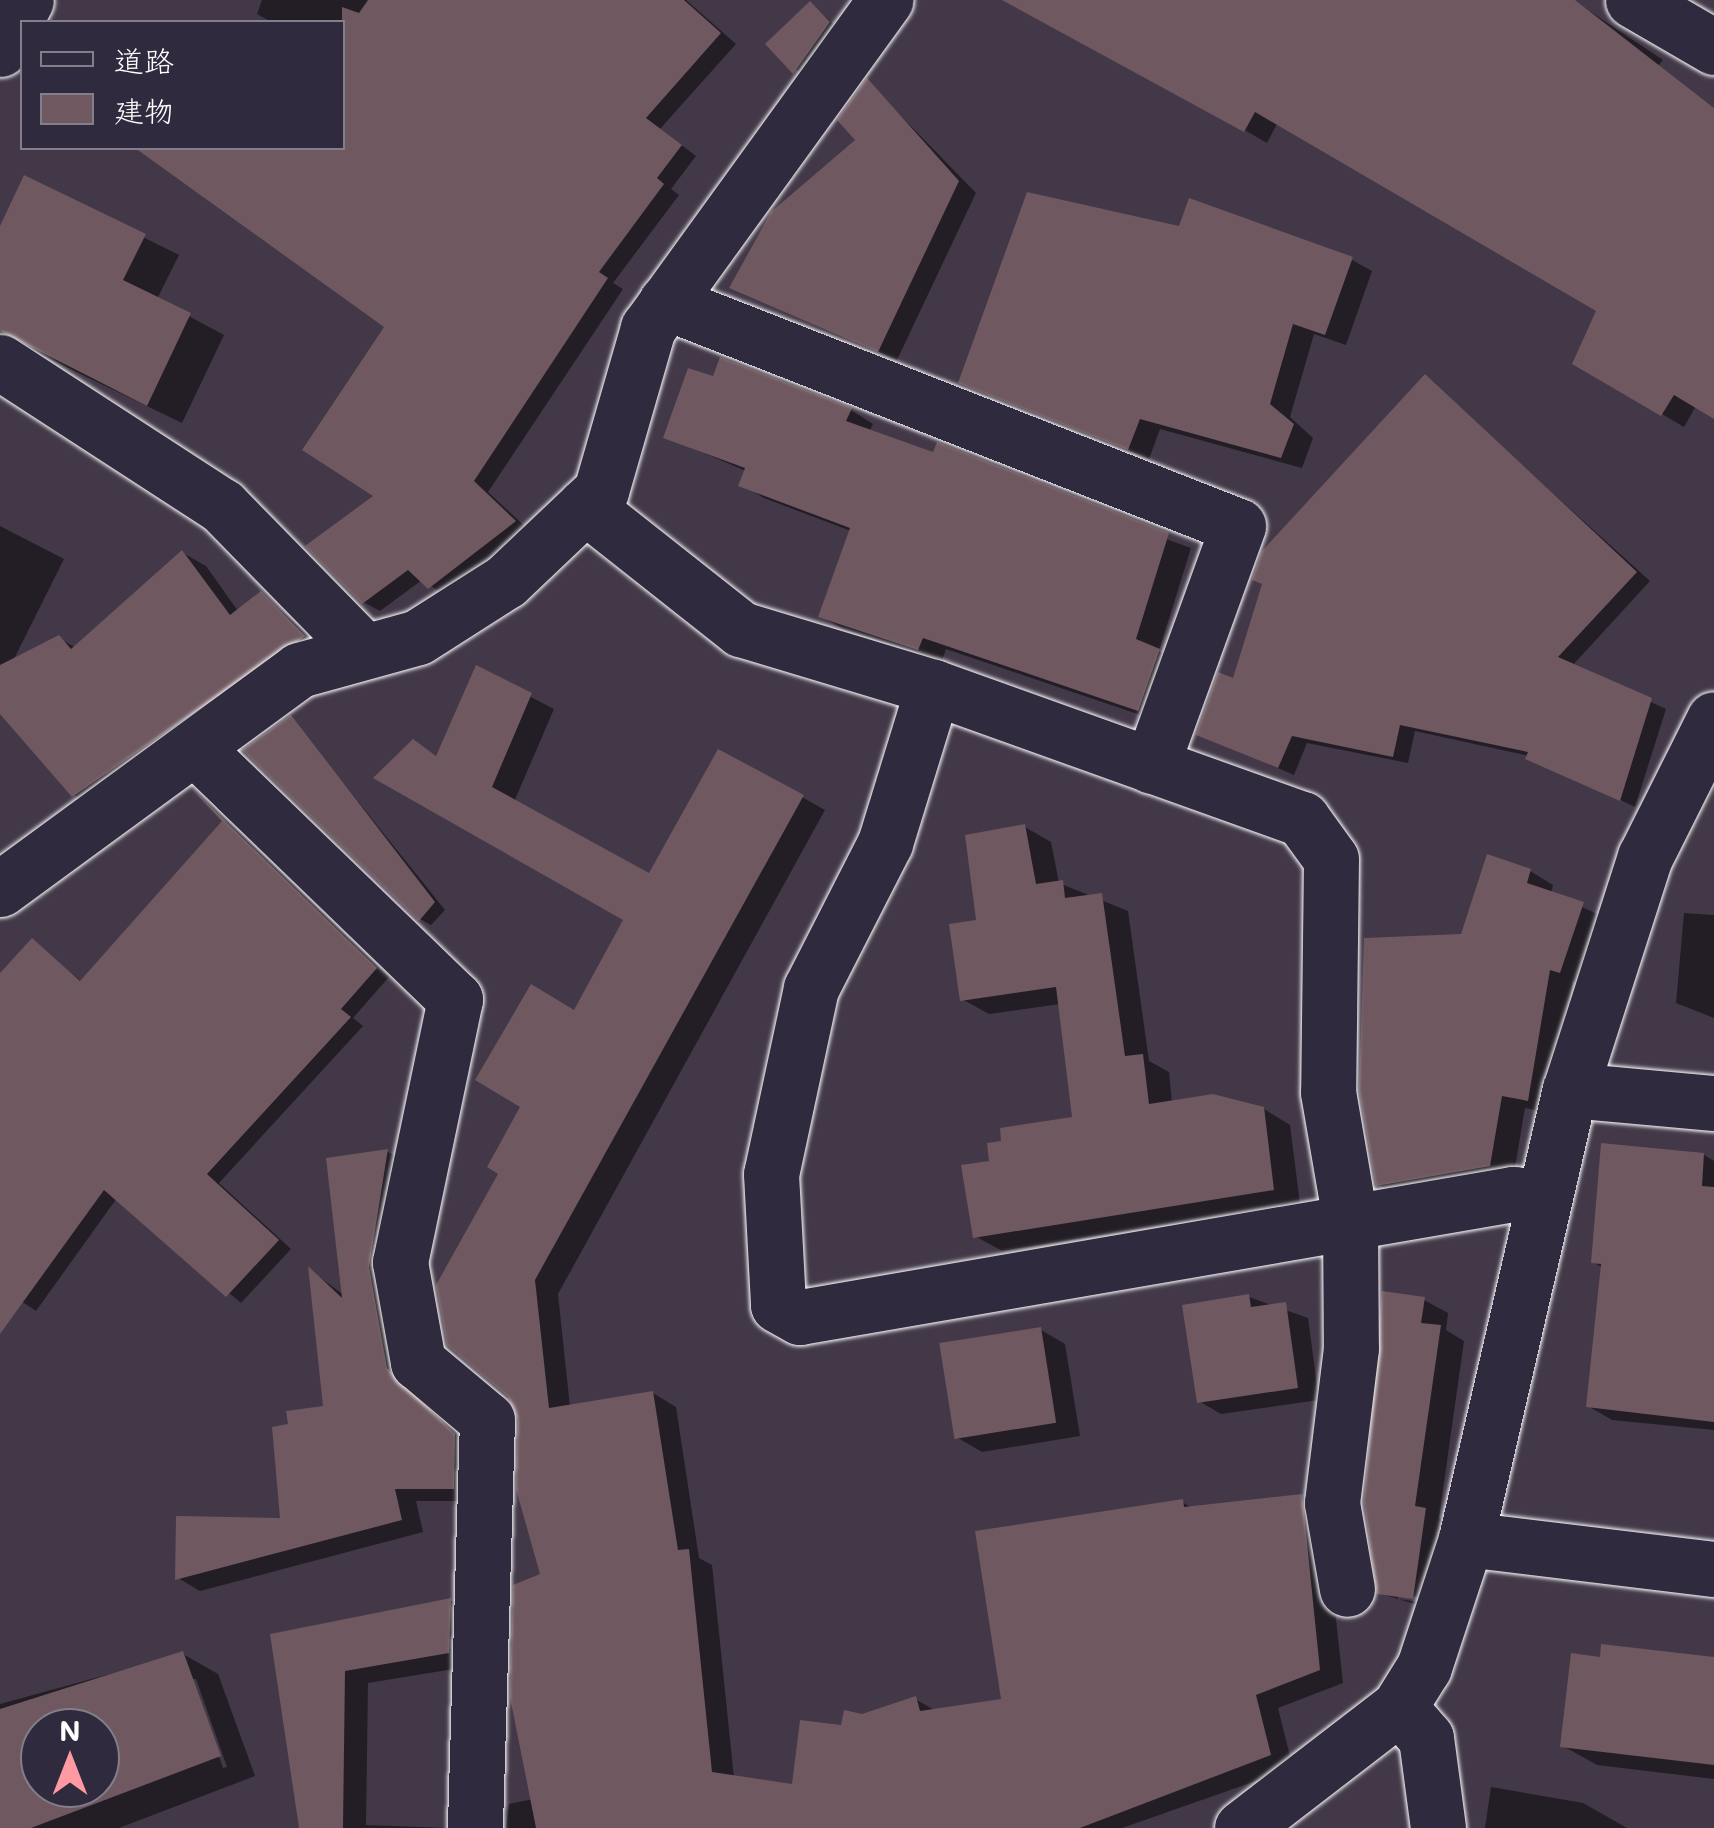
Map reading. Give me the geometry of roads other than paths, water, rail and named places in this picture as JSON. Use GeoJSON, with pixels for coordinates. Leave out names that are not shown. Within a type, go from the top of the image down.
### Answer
{"type":"FeatureCollection","features":[{"type":"Feature","properties":{"kind":"street"},"geometry":{"type":"LineString","coordinates":[[0,49],[26,0]]}},
{"type":"Feature","properties":{"kind":"street"},"geometry":{"type":"LineString","coordinates":[[0,889],[199,752],[299,670],[418,637],[506,581],[601,492],[648,328],[885,0]]}},
{"type":"Feature","properties":{"kind":"street"},"geometry":{"type":"LineString","coordinates":[[1632,0],[1714,47]]}},
{"type":"Feature","properties":{"kind":"street"},"geometry":{"type":"LineString","coordinates":[[666,302],[1238,526],[1151,766]]}},
{"type":"Feature","properties":{"kind":"street"},"geometry":{"type":"LineString","coordinates":[[0,362],[222,506],[364,652]]}},
{"type":"Feature","properties":{"kind":"street"},"geometry":{"type":"LineString","coordinates":[[584,506],[741,629],[933,686],[1302,819],[1331,859],[1328,1092],[1350,1220],[1351,1348],[1332,1503],[1347,1589]]}},
{"type":"Feature","properties":{"kind":"street"},"geometry":{"type":"LineString","coordinates":[[933,686],[885,842],[811,988],[771,1174],[778,1305],[800,1317],[1350,1220],[1513,1194],[1544,1198]]}},
{"type":"Feature","properties":{"kind":"street"},"geometry":{"type":"LineString","coordinates":[[1242,1828],[1398,1707],[1424,1667],[1466,1539],[1570,1090],[1668,812],[1714,720]]}},
{"type":"Feature","properties":{"kind":"street"},"geometry":{"type":"LineString","coordinates":[[199,752],[456,999],[400,1262],[418,1362],[487,1420],[475,1828]]}},
{"type":"Feature","properties":{"kind":"street"},"geometry":{"type":"LineString","coordinates":[[1668,812],[1714,758]]}},
{"type":"Feature","properties":{"kind":"street"},"geometry":{"type":"LineString","coordinates":[[1570,1090],[1714,1103]]}},
{"type":"Feature","properties":{"kind":"street"},"geometry":{"type":"LineString","coordinates":[[1466,1539],[1714,1568]]}},
{"type":"Feature","properties":{"kind":"street"},"geometry":{"type":"LineString","coordinates":[[1398,1707],[1426,1738],[1438,1828]]}}]}
